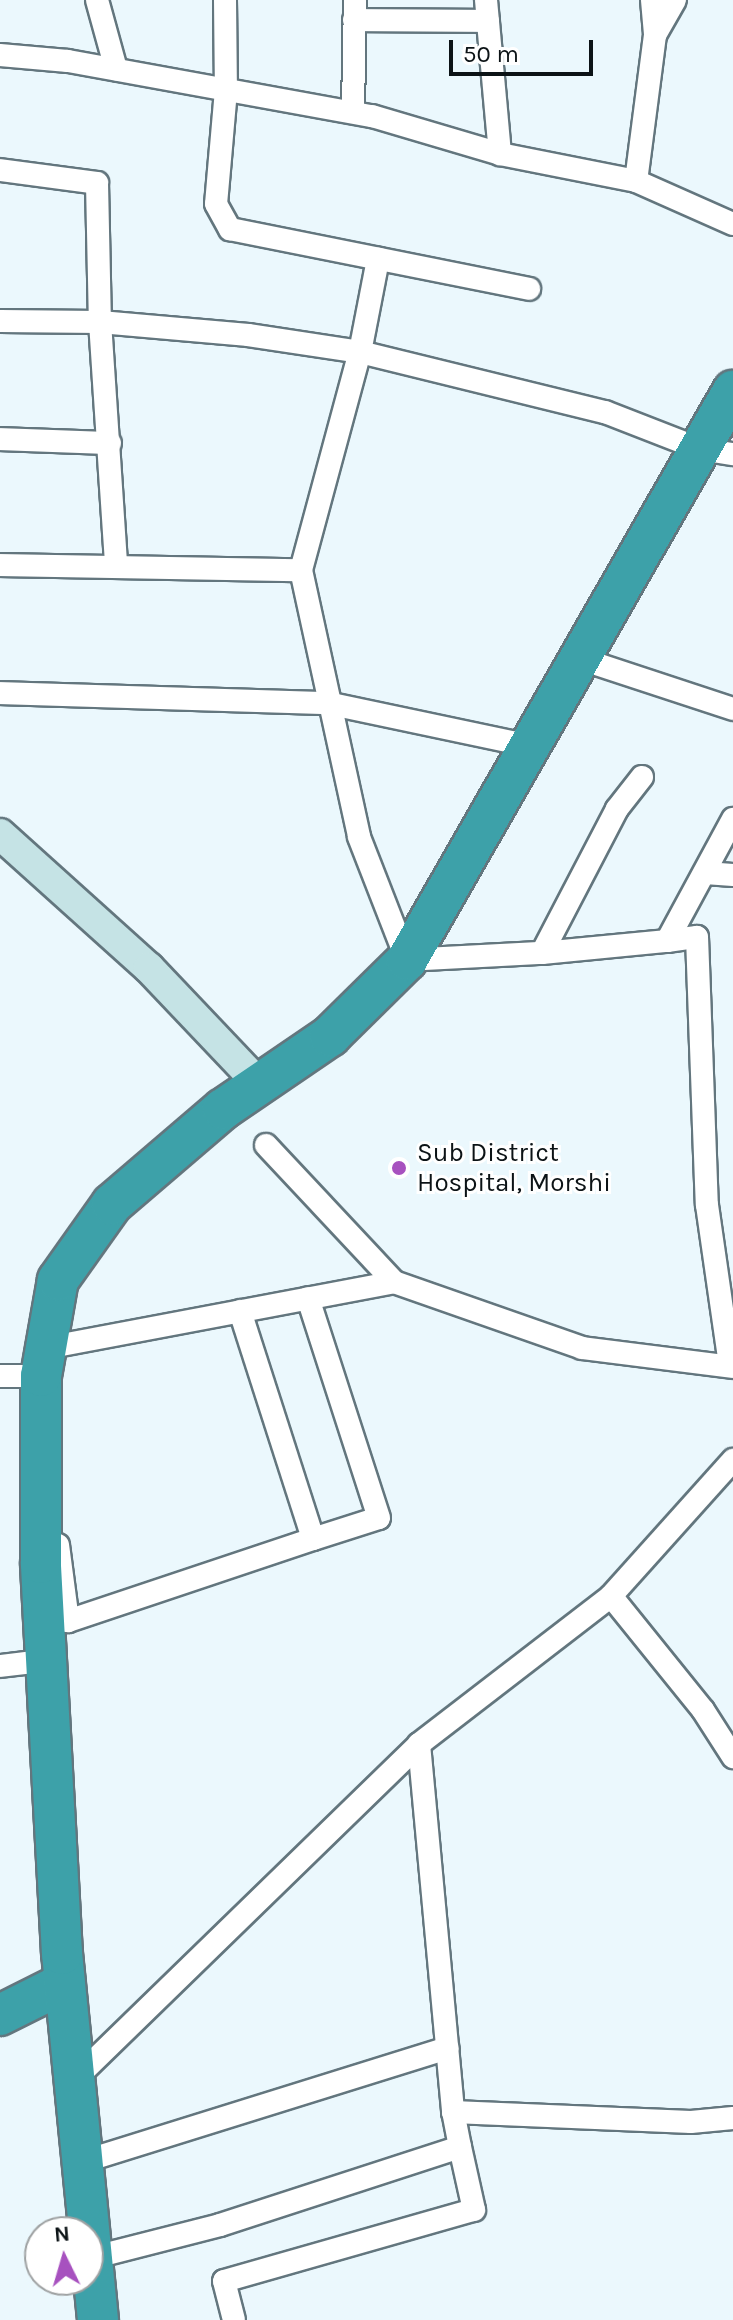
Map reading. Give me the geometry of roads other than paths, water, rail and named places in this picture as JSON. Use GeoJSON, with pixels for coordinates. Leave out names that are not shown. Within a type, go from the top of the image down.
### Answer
{"type":"FeatureCollection","features":[{"type":"Feature","properties":{"kind":"highway"},"geometry":{"type":"LineString","coordinates":[[87,2216],[64,1983],[41,1527],[43,1362],[58,1280],[112,1204],[223,1109],[330,1036],[407,960],[581,659],[717,451],[733,391]]}},
{"type":"Feature","properties":{"kind":"highway"},"geometry":{"type":"LineString","coordinates":[[0,2015],[64,1983]]}},
{"type":"Feature","properties":{"kind":"highway"},"geometry":{"type":"LineString","coordinates":[[95,2296],[98,2320]]}},
{"type":"Feature","properties":{"kind":"street"},"geometry":{"type":"LineString","coordinates":[[97,0],[116,69]]}},
{"type":"Feature","properties":{"kind":"street"},"geometry":{"type":"LineString","coordinates":[[225,0],[226,90],[216,204],[219,218],[230,229],[529,289]]}},
{"type":"Feature","properties":{"kind":"street"},"geometry":{"type":"LineString","coordinates":[[636,181],[655,35],[652,0]]}},
{"type":"Feature","properties":{"kind":"street"},"geometry":{"type":"LineString","coordinates":[[655,35],[675,0]]}},
{"type":"Feature","properties":{"kind":"street"},"geometry":{"type":"LineString","coordinates":[[353,112],[355,10],[487,10],[500,154]]}},
{"type":"Feature","properties":{"kind":"street"},"geometry":{"type":"LineString","coordinates":[[0,55],[116,69],[353,112],[500,154],[636,181],[733,224]]}},
{"type":"Feature","properties":{"kind":"street"},"geometry":{"type":"LineString","coordinates":[[0,170],[97,183],[100,322],[116,566]]}},
{"type":"Feature","properties":{"kind":"street"},"geometry":{"type":"LineString","coordinates":[[266,1145],[394,1282],[582,1348],[732,1366],[707,1205],[697,937],[542,953],[407,960],[359,837],[327,703],[301,570],[360,352],[378,259]]}},
{"type":"Feature","properties":{"kind":"street"},"geometry":{"type":"LineString","coordinates":[[0,321],[100,322],[248,335],[360,352],[605,412],[717,451]]}},
{"type":"Feature","properties":{"kind":"street"},"geometry":{"type":"LineString","coordinates":[[0,439],[110,443]]}},
{"type":"Feature","properties":{"kind":"street"},"geometry":{"type":"LineString","coordinates":[[0,565],[301,570]]}},
{"type":"Feature","properties":{"kind":"street"},"geometry":{"type":"LineString","coordinates":[[581,659],[733,709]]}},
{"type":"Feature","properties":{"kind":"street"},"geometry":{"type":"LineString","coordinates":[[0,693],[327,703],[531,746]]}},
{"type":"Feature","properties":{"kind":"street"},"geometry":{"type":"LineString","coordinates":[[542,953],[617,809],[642,777]]}},
{"type":"Feature","properties":{"kind":"street"},"geometry":{"type":"LineString","coordinates":[[667,941],[733,819]]}},
{"type":"Feature","properties":{"kind":"street"},"geometry":{"type":"LineString","coordinates":[[0,834],[149,968],[259,1084]]}},
{"type":"Feature","properties":{"kind":"street"},"geometry":{"type":"LineString","coordinates":[[705,873],[733,875]]}},
{"type":"Feature","properties":{"kind":"street"},"geometry":{"type":"LineString","coordinates":[[0,1376],[240,1311],[394,1282]]}},
{"type":"Feature","properties":{"kind":"street"},"geometry":{"type":"LineString","coordinates":[[41,1527],[56,1529],[68,1621],[379,1518],[308,1298]]}},
{"type":"Feature","properties":{"kind":"street"},"geometry":{"type":"LineString","coordinates":[[240,1311],[313,1539]]}},
{"type":"Feature","properties":{"kind":"street"},"geometry":{"type":"LineString","coordinates":[[74,2080],[419,1744],[611,1596],[733,1460]]}},
{"type":"Feature","properties":{"kind":"street"},"geometry":{"type":"LineString","coordinates":[[611,1596],[703,1710],[733,1757]]}},
{"type":"Feature","properties":{"kind":"street"},"geometry":{"type":"LineString","coordinates":[[0,1666],[50,1660]]}},
{"type":"Feature","properties":{"kind":"street"},"geometry":{"type":"LineString","coordinates":[[234,2320],[224,2281],[474,2210],[453,2112],[419,1744]]}},
{"type":"Feature","properties":{"kind":"street"},"geometry":{"type":"LineString","coordinates":[[82,2162],[448,2048]]}},
{"type":"Feature","properties":{"kind":"street"},"geometry":{"type":"LineString","coordinates":[[453,2112],[691,2122],[733,2118]]}},
{"type":"Feature","properties":{"kind":"street"},"geometry":{"type":"LineString","coordinates":[[104,2255],[220,2225],[460,2147]]}},
{"type":"Feature","properties":{"kind":"place","name":"Sub District Hospital, Morshi"},"geometry":{"type":"Point","coordinates":[399,1168]}}]}
